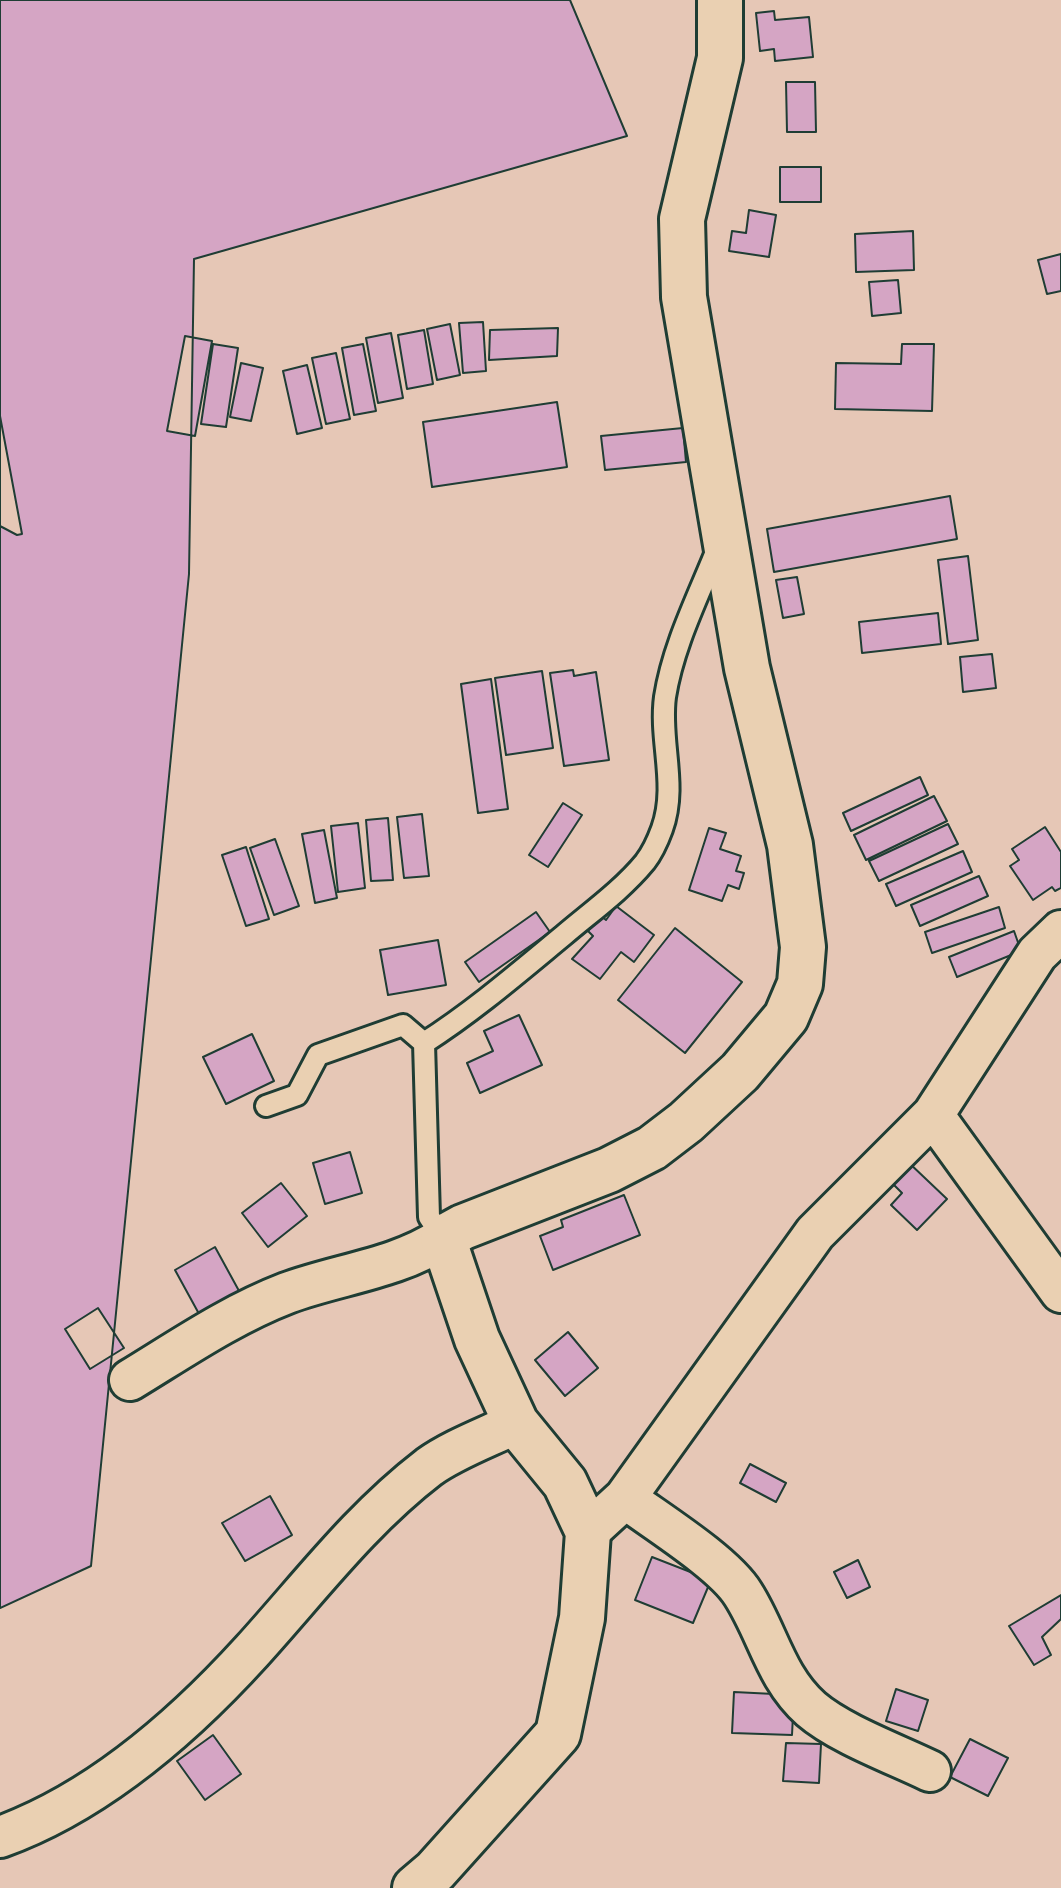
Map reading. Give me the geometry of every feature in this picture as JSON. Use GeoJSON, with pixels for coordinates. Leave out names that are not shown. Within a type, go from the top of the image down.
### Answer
{"type":"FeatureCollection","features":[{"type":"Feature","properties":{"kind":"street"},"geometry":{"type":"LineString","coordinates":[[130,1380],[227,1320],[287,1293],[420,1253],[443,1238],[609,1170],[652,1148],[686,1122],[740,1072],[786,1017],[800,984],[803,947],[790,845],[747,668],[737,591],[722,537],[681,259],[682,219],[688,184],[704,136],[720,58],[720,0]]}},
{"type":"Feature","properties":{"kind":"street"},"geometry":{"type":"LineString","coordinates":[[588,1532],[625,1498],[815,1233],[933,1115],[1037,954],[1061,931]]}},
{"type":"Feature","properties":{"kind":"street"},"geometry":{"type":"LineString","coordinates":[[933,1115],[1061,1292]]}},
{"type":"Feature","properties":{"kind":"street"},"geometry":{"type":"LineString","coordinates":[[415,1888],[435,1871],[558,1734],[582,1618],[588,1532],[565,1483],[516,1423],[477,1339],[443,1238]]}},
{"type":"Feature","properties":{"kind":"street"},"geometry":{"type":"LineString","coordinates":[[0,1837],[43,1821],[144,1754],[250,1653],[352,1534],[431,1466],[516,1423]]}},
{"type":"Feature","properties":{"kind":"street"},"geometry":{"type":"LineString","coordinates":[[625,1498],[719,1570],[742,1592],[789,1687],[813,1711],[930,1771]]}},
{"type":"Feature","properties":{"kind":"lane"},"geometry":{"type":"LineString","coordinates":[[424,1043],[459,1021],[516,975],[622,886],[648,859],[663,826],[671,774],[663,738],[665,697],[675,656],[722,537]]}},
{"type":"Feature","properties":{"kind":"lane"},"geometry":{"type":"LineString","coordinates":[[266,1106],[297,1095],[318,1055],[403,1025],[424,1043],[429,1217],[443,1238]]}},
{"type":"Feature","properties":{"kind":"building"},"geometry":{"type":"Polygon","coordinates":[[[0,0],[570,0],[627,136],[194,259],[189,574],[91,1566],[0,1608],[0,0]]]}},
{"type":"Feature","properties":{"kind":"building"},"geometry":{"type":"Polygon","coordinates":[[[774,11],[775,20],[809,17],[813,57],[775,61],[774,49],[760,51],[756,13],[774,11]]]}},
{"type":"Feature","properties":{"kind":"building"},"geometry":{"type":"Polygon","coordinates":[[[786,82],[815,82],[816,132],[787,132],[786,82]]]}},
{"type":"Feature","properties":{"kind":"building"},"geometry":{"type":"Polygon","coordinates":[[[780,167],[821,167],[821,202],[780,202],[780,167]]]}},
{"type":"Feature","properties":{"kind":"building"},"geometry":{"type":"Polygon","coordinates":[[[749,210],[776,215],[769,257],[729,251],[732,231],[746,233],[749,210]]]}},
{"type":"Feature","properties":{"kind":"building"},"geometry":{"type":"Polygon","coordinates":[[[913,231],[914,270],[856,272],[855,234],[913,231]]]}},
{"type":"Feature","properties":{"kind":"building"},"geometry":{"type":"Polygon","coordinates":[[[1061,254],[1061,291],[1047,294],[1038,260],[1061,254]]]}},
{"type":"Feature","properties":{"kind":"building"},"geometry":{"type":"Polygon","coordinates":[[[898,280],[901,313],[872,316],[869,282],[898,280]]]}},
{"type":"Feature","properties":{"kind":"building"},"geometry":{"type":"Polygon","coordinates":[[[483,322],[486,371],[463,373],[459,323],[483,322]]]}},
{"type":"Feature","properties":{"kind":"building"},"geometry":{"type":"Polygon","coordinates":[[[450,324],[460,375],[437,380],[427,329],[450,324]]]}},
{"type":"Feature","properties":{"kind":"building"},"geometry":{"type":"Polygon","coordinates":[[[558,328],[557,356],[489,360],[490,330],[558,328]]]}},
{"type":"Feature","properties":{"kind":"building"},"geometry":{"type":"Polygon","coordinates":[[[424,330],[433,384],[407,389],[398,335],[424,330]]]}},
{"type":"Feature","properties":{"kind":"building"},"geometry":{"type":"Polygon","coordinates":[[[391,333],[403,398],[378,403],[366,338],[391,333]]]}},
{"type":"Feature","properties":{"kind":"building"},"geometry":{"type":"Polygon","coordinates":[[[185,336],[212,341],[195,436],[167,431],[185,336]]]}},
{"type":"Feature","properties":{"kind":"building"},"geometry":{"type":"Polygon","coordinates":[[[213,344],[238,348],[226,427],[201,424],[213,344]]]}},
{"type":"Feature","properties":{"kind":"building"},"geometry":{"type":"Polygon","coordinates":[[[363,344],[376,411],[354,415],[342,348],[363,344]]]}},
{"type":"Feature","properties":{"kind":"building"},"geometry":{"type":"Polygon","coordinates":[[[902,344],[934,344],[932,411],[835,409],[836,363],[901,364],[902,344]]]}},
{"type":"Feature","properties":{"kind":"building"},"geometry":{"type":"Polygon","coordinates":[[[336,353],[350,419],[326,424],[312,358],[336,353]]]}},
{"type":"Feature","properties":{"kind":"building"},"geometry":{"type":"Polygon","coordinates":[[[241,363],[263,368],[251,421],[230,417],[241,363]]]}},
{"type":"Feature","properties":{"kind":"building"},"geometry":{"type":"Polygon","coordinates":[[[307,365],[322,428],[297,434],[283,371],[307,365]]]}},
{"type":"Feature","properties":{"kind":"building"},"geometry":{"type":"Polygon","coordinates":[[[557,402],[567,467],[432,487],[423,422],[557,402]]]}},
{"type":"Feature","properties":{"kind":"building"},"geometry":{"type":"Polygon","coordinates":[[[0,416],[22,534],[17,535],[0,526],[0,416]]]}},
{"type":"Feature","properties":{"kind":"building"},"geometry":{"type":"Polygon","coordinates":[[[683,428],[686,462],[605,470],[601,436],[683,428]]]}},
{"type":"Feature","properties":{"kind":"building"},"geometry":{"type":"Polygon","coordinates":[[[950,496],[957,539],[774,572],[767,529],[950,496]]]}},
{"type":"Feature","properties":{"kind":"building"},"geometry":{"type":"Polygon","coordinates":[[[968,556],[978,640],[948,644],[938,560],[968,556]]]}},
{"type":"Feature","properties":{"kind":"building"},"geometry":{"type":"Polygon","coordinates":[[[797,577],[804,614],[783,618],[776,580],[797,577]]]}},
{"type":"Feature","properties":{"kind":"building"},"geometry":{"type":"Polygon","coordinates":[[[938,613],[941,644],[862,653],[859,622],[938,613]]]}},
{"type":"Feature","properties":{"kind":"building"},"geometry":{"type":"Polygon","coordinates":[[[992,654],[996,688],[963,692],[960,657],[992,654]]]}},
{"type":"Feature","properties":{"kind":"building"},"geometry":{"type":"Polygon","coordinates":[[[573,670],[574,676],[596,672],[609,760],[564,766],[550,673],[573,670]]]}},
{"type":"Feature","properties":{"kind":"building"},"geometry":{"type":"Polygon","coordinates":[[[542,671],[553,748],[506,755],[495,678],[542,671]]]}},
{"type":"Feature","properties":{"kind":"building"},"geometry":{"type":"Polygon","coordinates":[[[491,679],[508,809],[478,813],[461,684],[491,679]]]}},
{"type":"Feature","properties":{"kind":"building"},"geometry":{"type":"Polygon","coordinates":[[[920,777],[928,795],[851,831],[843,813],[920,777]]]}},
{"type":"Feature","properties":{"kind":"building"},"geometry":{"type":"Polygon","coordinates":[[[934,796],[947,821],[866,860],[854,835],[934,796]]]}},
{"type":"Feature","properties":{"kind":"building"},"geometry":{"type":"Polygon","coordinates":[[[563,803],[582,815],[548,867],[529,855],[563,803]]]}},
{"type":"Feature","properties":{"kind":"building"},"geometry":{"type":"Polygon","coordinates":[[[422,814],[429,876],[404,878],[397,817],[422,814]]]}},
{"type":"Feature","properties":{"kind":"building"},"geometry":{"type":"Polygon","coordinates":[[[388,818],[393,880],[371,881],[366,820],[388,818]]]}},
{"type":"Feature","properties":{"kind":"building"},"geometry":{"type":"Polygon","coordinates":[[[358,823],[365,888],[338,892],[331,826],[358,823]]]}},
{"type":"Feature","properties":{"kind":"building"},"geometry":{"type":"Polygon","coordinates":[[[948,824],[958,844],[879,881],[869,861],[948,824]]]}},
{"type":"Feature","properties":{"kind":"building"},"geometry":{"type":"Polygon","coordinates":[[[1045,827],[1061,852],[1061,888],[1055,891],[1052,887],[1033,900],[1010,866],[1019,860],[1012,849],[1045,827]]]}},
{"type":"Feature","properties":{"kind":"building"},"geometry":{"type":"Polygon","coordinates":[[[709,828],[726,833],[720,849],[741,856],[736,871],[744,873],[739,889],[728,885],[722,901],[689,890],[709,828]]]}},
{"type":"Feature","properties":{"kind":"building"},"geometry":{"type":"Polygon","coordinates":[[[324,830],[337,898],[315,903],[302,834],[324,830]]]}},
{"type":"Feature","properties":{"kind":"building"},"geometry":{"type":"Polygon","coordinates":[[[275,839],[299,906],[274,915],[250,848],[275,839]]]}},
{"type":"Feature","properties":{"kind":"building"},"geometry":{"type":"Polygon","coordinates":[[[246,847],[269,919],[246,926],[222,855],[246,847]]]}},
{"type":"Feature","properties":{"kind":"building"},"geometry":{"type":"Polygon","coordinates":[[[963,851],[972,872],[896,906],[886,884],[963,851]]]}},
{"type":"Feature","properties":{"kind":"building"},"geometry":{"type":"Polygon","coordinates":[[[979,876],[988,896],[920,926],[911,905],[979,876]]]}},
{"type":"Feature","properties":{"kind":"building"},"geometry":{"type":"Polygon","coordinates":[[[616,906],[654,935],[634,962],[621,952],[600,979],[572,959],[593,936],[588,931],[600,915],[606,920],[616,906]]]}},
{"type":"Feature","properties":{"kind":"building"},"geometry":{"type":"Polygon","coordinates":[[[999,907],[1005,928],[932,953],[925,932],[999,907]]]}},
{"type":"Feature","properties":{"kind":"building"},"geometry":{"type":"Polygon","coordinates":[[[536,912],[550,932],[479,982],[465,962],[536,912]]]}},
{"type":"Feature","properties":{"kind":"building"},"geometry":{"type":"Polygon","coordinates":[[[675,928],[742,982],[685,1053],[618,1000],[675,928]]]}},
{"type":"Feature","properties":{"kind":"building"},"geometry":{"type":"Polygon","coordinates":[[[1014,931],[1021,951],[957,977],[949,957],[1014,931]]]}},
{"type":"Feature","properties":{"kind":"building"},"geometry":{"type":"Polygon","coordinates":[[[438,940],[446,985],[388,995],[380,950],[438,940]]]}},
{"type":"Feature","properties":{"kind":"building"},"geometry":{"type":"Polygon","coordinates":[[[519,1015],[542,1065],[480,1093],[467,1063],[493,1051],[484,1031],[519,1015]]]}},
{"type":"Feature","properties":{"kind":"building"},"geometry":{"type":"Polygon","coordinates":[[[252,1034],[274,1081],[226,1104],[203,1057],[252,1034]]]}},
{"type":"Feature","properties":{"kind":"building"},"geometry":{"type":"Polygon","coordinates":[[[350,1152],[362,1193],[325,1204],[313,1163],[350,1152]]]}},
{"type":"Feature","properties":{"kind":"building"},"geometry":{"type":"Polygon","coordinates":[[[907,1161],[947,1199],[917,1230],[891,1205],[902,1193],[889,1180],[907,1161]]]}},
{"type":"Feature","properties":{"kind":"building"},"geometry":{"type":"Polygon","coordinates":[[[281,1183],[307,1216],[268,1247],[242,1213],[281,1183]]]}},
{"type":"Feature","properties":{"kind":"building"},"geometry":{"type":"Polygon","coordinates":[[[624,1195],[640,1235],[553,1270],[540,1236],[563,1227],[561,1220],[624,1195]]]}},
{"type":"Feature","properties":{"kind":"building"},"geometry":{"type":"Polygon","coordinates":[[[215,1247],[244,1300],[204,1323],[175,1270],[215,1247]]]}},
{"type":"Feature","properties":{"kind":"building"},"geometry":{"type":"Polygon","coordinates":[[[98,1308],[124,1348],[90,1369],[65,1329],[98,1308]]]}},
{"type":"Feature","properties":{"kind":"building"},"geometry":{"type":"Polygon","coordinates":[[[568,1332],[598,1368],[565,1396],[535,1360],[568,1332]]]}},
{"type":"Feature","properties":{"kind":"building"},"geometry":{"type":"Polygon","coordinates":[[[750,1464],[786,1483],[776,1502],[740,1483],[750,1464]]]}},
{"type":"Feature","properties":{"kind":"building"},"geometry":{"type":"Polygon","coordinates":[[[270,1496],[292,1535],[245,1561],[222,1523],[270,1496]]]}},
{"type":"Feature","properties":{"kind":"building"},"geometry":{"type":"Polygon","coordinates":[[[652,1557],[711,1580],[693,1623],[635,1600],[652,1557]]]}},
{"type":"Feature","properties":{"kind":"building"},"geometry":{"type":"Polygon","coordinates":[[[858,1560],[870,1587],[847,1598],[834,1572],[858,1560]]]}},
{"type":"Feature","properties":{"kind":"building"},"geometry":{"type":"Polygon","coordinates":[[[1061,1595],[1061,1619],[1042,1637],[1051,1655],[1034,1665],[1009,1626],[1061,1595]]]}},
{"type":"Feature","properties":{"kind":"building"},"geometry":{"type":"Polygon","coordinates":[[[896,1689],[928,1700],[918,1731],[886,1721],[896,1689]]]}},
{"type":"Feature","properties":{"kind":"building"},"geometry":{"type":"Polygon","coordinates":[[[734,1692],[794,1695],[792,1735],[732,1733],[734,1692]]]}},
{"type":"Feature","properties":{"kind":"building"},"geometry":{"type":"Polygon","coordinates":[[[213,1735],[241,1774],[205,1800],[177,1761],[213,1735]]]}},
{"type":"Feature","properties":{"kind":"building"},"geometry":{"type":"Polygon","coordinates":[[[970,1739],[1008,1758],[988,1796],[950,1777],[970,1739]]]}},
{"type":"Feature","properties":{"kind":"building"},"geometry":{"type":"Polygon","coordinates":[[[786,1743],[821,1744],[819,1783],[783,1781],[786,1743]]]}}]}
